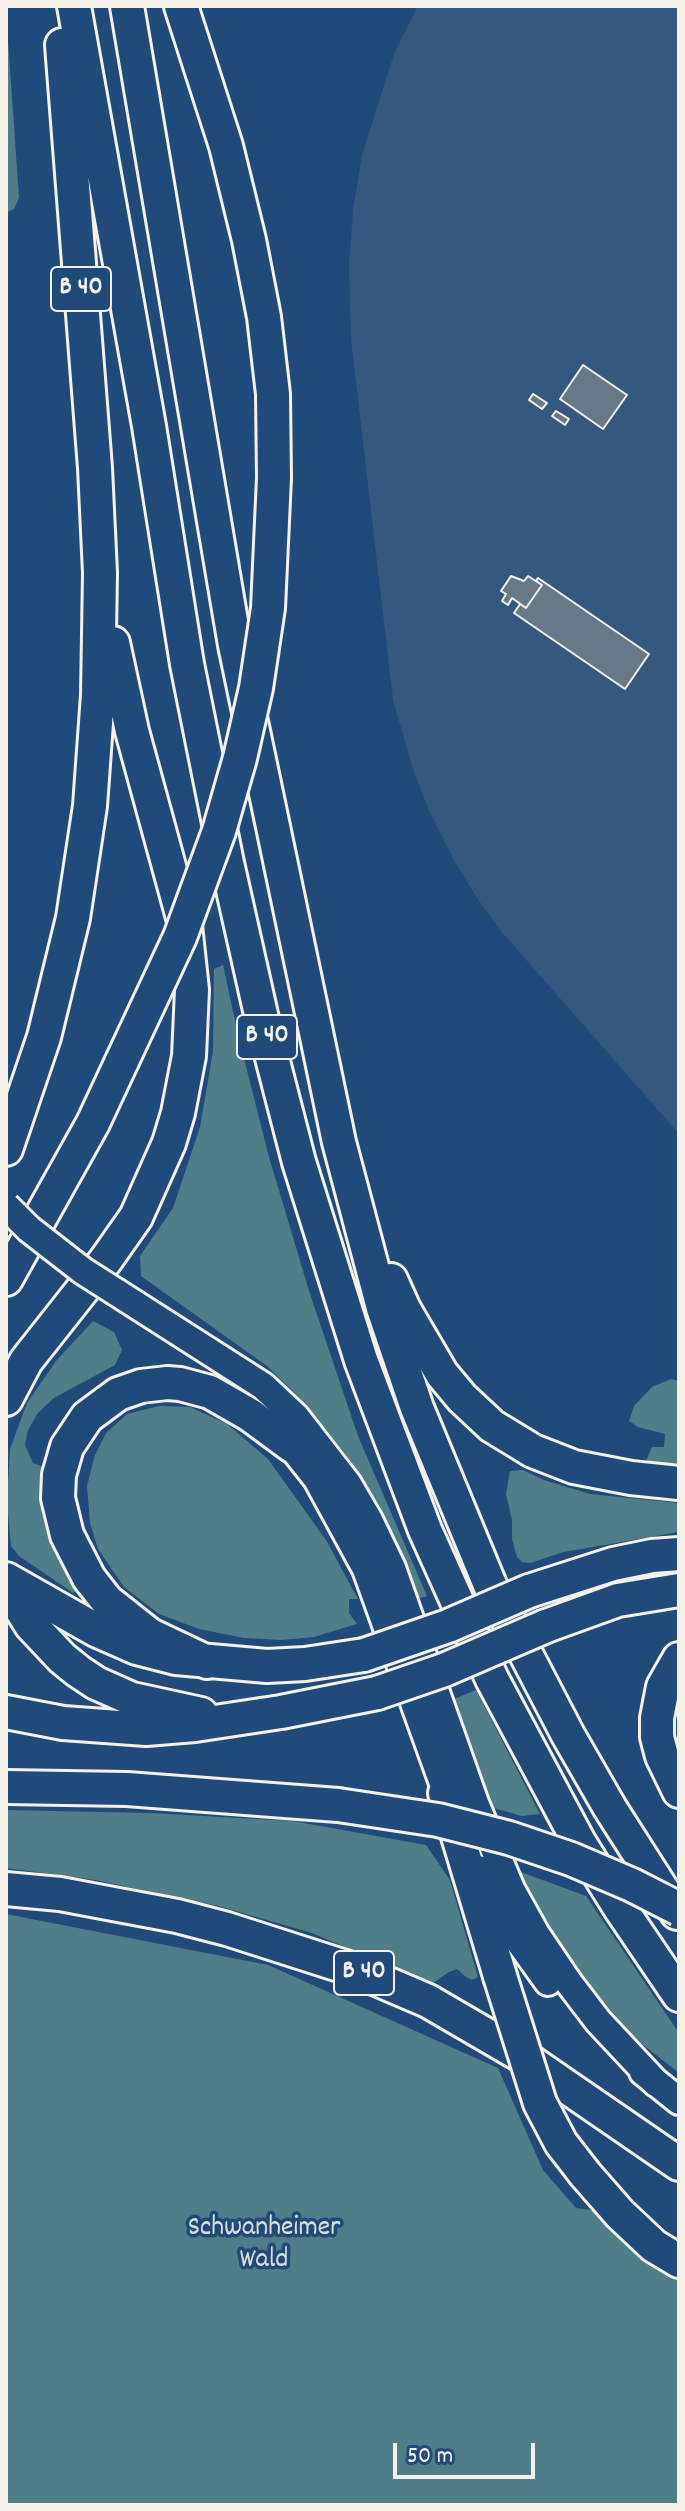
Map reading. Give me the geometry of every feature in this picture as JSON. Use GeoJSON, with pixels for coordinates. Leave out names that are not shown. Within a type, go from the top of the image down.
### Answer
{"type":"FeatureCollection","features":[{"type":"Feature","properties":{"kind":"highway","name":"B 40"},"geometry":{"type":"LineString","coordinates":[[6,1149],[44,1037],[70,932],[82,864],[98,708],[100,573],[95,468],[60,6]]}},
{"type":"Feature","properties":{"kind":"highway","name":"B 40"},"geometry":{"type":"LineString","coordinates":[[74,6],[149,426],[187,664],[230,878],[299,1162],[367,1375],[425,1530],[492,1679],[579,1842],[679,1995]]}},
{"type":"Feature","properties":{"kind":"highway","name":"B 40"},"geometry":{"type":"LineString","coordinates":[[127,6],[235,645],[339,1142],[371,1267],[398,1357],[490,1585],[610,1808],[679,1916]]}},
{"type":"Feature","properties":{"kind":"highway"},"geometry":{"type":"LineString","coordinates":[[6,1279],[93,1123],[180,937],[219,831],[240,758],[256,688],[268,608],[274,478],[273,394],[264,317],[226,146],[181,6]]}},
{"type":"Feature","properties":{"kind":"highway"},"geometry":{"type":"LineString","coordinates":[[6,1399],[26,1361],[136,1217],[169,1143],[189,1056],[192,990],[185,925],[121,687],[100,573]]}},
{"type":"Feature","properties":{"kind":"highway"},"geometry":{"type":"LineString","coordinates":[[339,1142],[404,1309],[442,1374],[474,1410],[512,1440],[553,1460],[603,1473],[679,1483]]}},
{"type":"Feature","properties":{"kind":"highway"},"geometry":{"type":"LineString","coordinates":[[207,1662],[150,1635],[107,1601],[89,1578],[67,1535],[58,1498],[59,1475],[67,1447],[87,1417],[118,1394],[141,1386],[167,1383],[210,1392],[250,1415],[292,1446]]}},
{"type":"Feature","properties":{"kind":"highway"},"geometry":{"type":"LineString","coordinates":[[6,1582],[96,1630],[157,1654],[207,1662],[267,1666],[364,1655],[448,1626],[529,1591],[613,1564],[679,1554]]}},
{"type":"Feature","properties":{"kind":"highway"},"geometry":{"type":"LineString","coordinates":[[6,1582],[23,1616],[45,1642],[96,1683],[132,1699],[179,1711],[236,1718]]}},
{"type":"Feature","properties":{"kind":"highway"},"geometry":{"type":"LineString","coordinates":[[6,1712],[63,1723],[146,1729],[317,1707],[377,1693],[444,1670],[546,1626],[618,1600],[679,1590]]}},
{"type":"Feature","properties":{"kind":"highway"},"geometry":{"type":"LineString","coordinates":[[679,1659],[663,1687],[657,1727],[662,1756],[679,1791]]}},
{"type":"Feature","properties":{"kind":"highway"},"geometry":{"type":"LineString","coordinates":[[6,1787],[127,1789],[338,1805],[438,1820],[509,1838],[571,1859],[679,1909]]}},
{"type":"Feature","properties":{"kind":"highway"},"geometry":{"type":"LineString","coordinates":[[445,1793],[540,2103],[561,2143],[620,2214],[654,2246],[679,2261]]}},
{"type":"Feature","properties":{"kind":"highway","name":"B 40"},"geometry":{"type":"LineString","coordinates":[[6,1889],[60,1894],[177,1916],[358,1971],[428,2001],[519,2054],[679,2164]]}},
{"type":"Feature","properties":{"kind":"street"},"geometry":{"type":"LineString","coordinates":[[6,1206],[29,1229],[83,1271],[263,1386],[296,1417],[348,1484],[392,1568],[475,1803],[511,1889],[569,1983],[598,2021],[656,2083]]}},
{"type":"Feature","properties":{"kind":"street"},"geometry":{"type":"LineString","coordinates":[[162,1323],[272,1423],[334,1506],[366,1569],[445,1793],[486,1888],[512,1932],[549,1982],[585,2022],[679,2101]]}},
{"type":"Feature","properties":{"kind":"shaded area"},"geometry":{"type":"Polygon","coordinates":[[[418,6],[679,6],[679,1134],[500,930],[477,898],[429,811],[393,700],[351,339],[349,265],[353,210],[362,155],[395,51],[418,6]]]}},
{"type":"Feature","properties":{"kind":"green space"},"geometry":{"type":"Polygon","coordinates":[[[6,11],[19,198],[14,209],[6,213],[6,11]]]}},
{"type":"Feature","properties":{"kind":"green space"},"geometry":{"type":"Polygon","coordinates":[[[223,965],[269,1157],[309,1291],[358,1436],[427,1596],[417,1599],[394,1543],[350,1460],[306,1404],[267,1366],[141,1276],[140,1256],[173,1208],[200,1127],[213,1051],[214,969],[223,965]]]}},
{"type":"Feature","properties":{"kind":"green space"},"geometry":{"type":"Polygon","coordinates":[[[93,1321],[114,1332],[122,1350],[115,1365],[54,1398],[38,1413],[28,1430],[25,1445],[33,1463],[44,1467],[49,1524],[64,1566],[80,1589],[73,1593],[19,1556],[11,1546],[7,1501],[10,1449],[27,1403],[56,1361],[93,1321]]]}},
{"type":"Feature","properties":{"kind":"green space"},"geometry":{"type":"Polygon","coordinates":[[[671,1379],[679,1381],[679,1466],[646,1461],[652,1447],[664,1447],[665,1434],[638,1427],[629,1421],[634,1406],[652,1387],[671,1379]]]}},
{"type":"Feature","properties":{"kind":"green space"},"geometry":{"type":"Polygon","coordinates":[[[159,1406],[190,1407],[227,1424],[268,1459],[326,1540],[358,1599],[349,1599],[349,1613],[357,1624],[314,1637],[282,1640],[244,1638],[199,1629],[159,1614],[124,1587],[98,1549],[90,1523],[87,1486],[95,1455],[106,1433],[127,1414],[159,1406]]]}},
{"type":"Feature","properties":{"kind":"green space"},"geometry":{"type":"Polygon","coordinates":[[[523,1470],[590,1494],[679,1503],[679,1532],[564,1552],[530,1563],[522,1562],[517,1557],[512,1539],[512,1520],[506,1494],[510,1471],[523,1470]]]}},
{"type":"Feature","properties":{"kind":"green space"},"geometry":{"type":"Polygon","coordinates":[[[476,1690],[540,1814],[522,1816],[490,1807],[454,1699],[476,1690]]]}},
{"type":"Feature","properties":{"kind":"green space"},"geometry":{"type":"Polygon","coordinates":[[[6,1810],[150,1813],[293,1821],[426,1845],[450,1880],[478,1977],[472,1980],[457,1969],[432,1984],[312,1933],[218,1906],[95,1880],[6,1868],[6,1810]]]}},
{"type":"Feature","properties":{"kind":"green space"},"geometry":{"type":"Polygon","coordinates":[[[518,1871],[586,1896],[679,2033],[679,2073],[633,2037],[586,1986],[552,1936],[518,1871]]]}},
{"type":"Feature","properties":{"kind":"green space","name":"Schwanheimer Wald"},"geometry":{"type":"Polygon","coordinates":[[[6,1914],[268,1965],[498,2068],[543,2170],[576,2208],[599,2211],[656,2265],[679,2278],[679,2505],[6,2505],[6,1914]]]}},
{"type":"Feature","properties":{"kind":"building"},"geometry":{"type":"Polygon","coordinates":[[[583,365],[627,395],[603,429],[560,399],[583,365]]]}},
{"type":"Feature","properties":{"kind":"building"},"geometry":{"type":"Polygon","coordinates":[[[533,394],[547,403],[542,409],[529,400],[533,394]]]}},
{"type":"Feature","properties":{"kind":"building"},"geometry":{"type":"Polygon","coordinates":[[[556,411],[569,419],[565,425],[552,416],[556,411]]]}},
{"type":"Feature","properties":{"kind":"building"},"geometry":{"type":"Polygon","coordinates":[[[511,576],[524,581],[528,576],[542,585],[526,608],[512,598],[508,605],[502,601],[506,594],[501,591],[511,576]]]}},
{"type":"Feature","properties":{"kind":"building"},"geometry":{"type":"Polygon","coordinates":[[[538,578],[649,654],[625,689],[514,613],[520,604],[526,608],[542,585],[536,581],[538,578]]]}}]}
